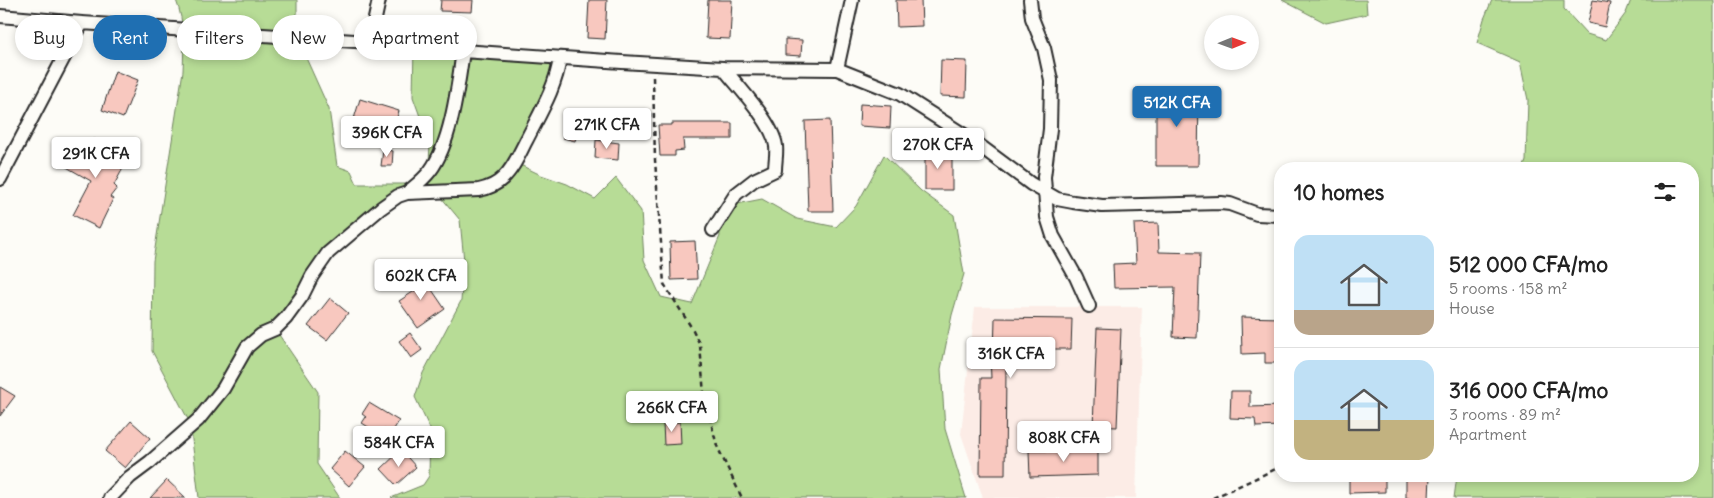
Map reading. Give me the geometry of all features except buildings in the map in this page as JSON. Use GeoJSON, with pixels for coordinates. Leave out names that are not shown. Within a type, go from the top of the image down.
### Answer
{"type":"FeatureCollection","features":[{"type":"Feature","properties":{"kind":"street"},"geometry":{"type":"LineString","coordinates":[[376,15],[379,0]]}},
{"type":"Feature","properties":{"kind":"street"},"geometry":{"type":"LineString","coordinates":[[837,69],[852,0]]}},
{"type":"Feature","properties":{"kind":"street"},"geometry":{"type":"LineString","coordinates":[[1030,0],[1032,18],[1044,48],[1051,80],[1050,129],[1044,177],[1047,217],[1053,236],[1076,278],[1088,306]]}},
{"type":"Feature","properties":{"kind":"street"},"geometry":{"type":"LineString","coordinates":[[0,16],[15,17]]}},
{"type":"Feature","properties":{"kind":"street"},"geometry":{"type":"LineString","coordinates":[[83,23],[354,41]]}},
{"type":"Feature","properties":{"kind":"street"},"geometry":{"type":"LineString","coordinates":[[477,53],[723,68],[837,69],[900,94],[972,140],[1031,184],[1056,198],[1102,206],[1221,203],[1230,204],[1257,214],[1274,215]]}},
{"type":"Feature","properties":{"kind":"street"},"geometry":{"type":"LineString","coordinates":[[110,498],[130,477],[198,420],[223,389],[247,347],[261,335],[275,329],[286,318],[328,253],[380,208],[398,196],[407,193],[479,190],[491,187],[503,178],[515,163],[542,111],[560,58]]}},
{"type":"Feature","properties":{"kind":"street"},"geometry":{"type":"LineString","coordinates":[[0,179],[63,60]]}},
{"type":"Feature","properties":{"kind":"street"},"geometry":{"type":"LineString","coordinates":[[407,193],[430,172],[445,140],[452,117],[462,60]]}},
{"type":"Feature","properties":{"kind":"street"},"geometry":{"type":"LineString","coordinates":[[714,230],[736,194],[754,180],[775,170],[776,145],[769,129],[753,104],[723,68]]}},
{"type":"Feature","properties":{"kind":"path"},"geometry":{"type":"LineString","coordinates":[[652,63],[655,160],[664,284],[694,330],[700,345],[704,395],[717,446],[742,498]]}},
{"type":"Feature","properties":{"kind":"path"},"geometry":{"type":"LineString","coordinates":[[1213,498],[1274,470]]}},
{"type":"Feature","properties":{"kind":"shaded area"},"geometry":{"type":"Polygon","coordinates":[[[975,307],[1142,307],[1136,498],[983,498],[961,434],[975,307]]]}},
{"type":"Feature","properties":{"kind":"green space"},"geometry":{"type":"Polygon","coordinates":[[[176,0],[297,0],[297,15],[272,15],[272,60],[307,60],[329,109],[337,166],[351,171],[357,184],[418,184],[429,162],[430,144],[413,97],[414,60],[477,60],[477,50],[562,56],[516,163],[541,175],[567,184],[595,199],[616,178],[641,211],[644,260],[661,297],[692,304],[720,236],[717,208],[762,199],[797,219],[836,227],[856,206],[884,155],[921,191],[954,215],[964,274],[952,315],[941,369],[945,429],[966,498],[391,498],[423,485],[429,476],[430,429],[415,397],[423,373],[461,301],[464,261],[460,220],[441,197],[403,196],[328,253],[275,329],[318,392],[317,464],[340,498],[199,498],[190,423],[152,351],[153,261],[183,60],[262,60],[262,15],[180,15],[176,0]]]}},
{"type":"Feature","properties":{"kind":"green space"},"geometry":{"type":"Polygon","coordinates":[[[1282,0],[1366,0],[1367,14],[1326,23],[1282,0]]]}},
{"type":"Feature","properties":{"kind":"green space"},"geometry":{"type":"Polygon","coordinates":[[[1492,0],[1564,0],[1564,9],[1587,34],[1606,40],[1626,13],[1631,0],[1714,0],[1714,498],[1454,498],[1456,482],[1699,482],[1699,162],[1526,162],[1528,100],[1520,62],[1477,43],[1492,0]]]}}]}
